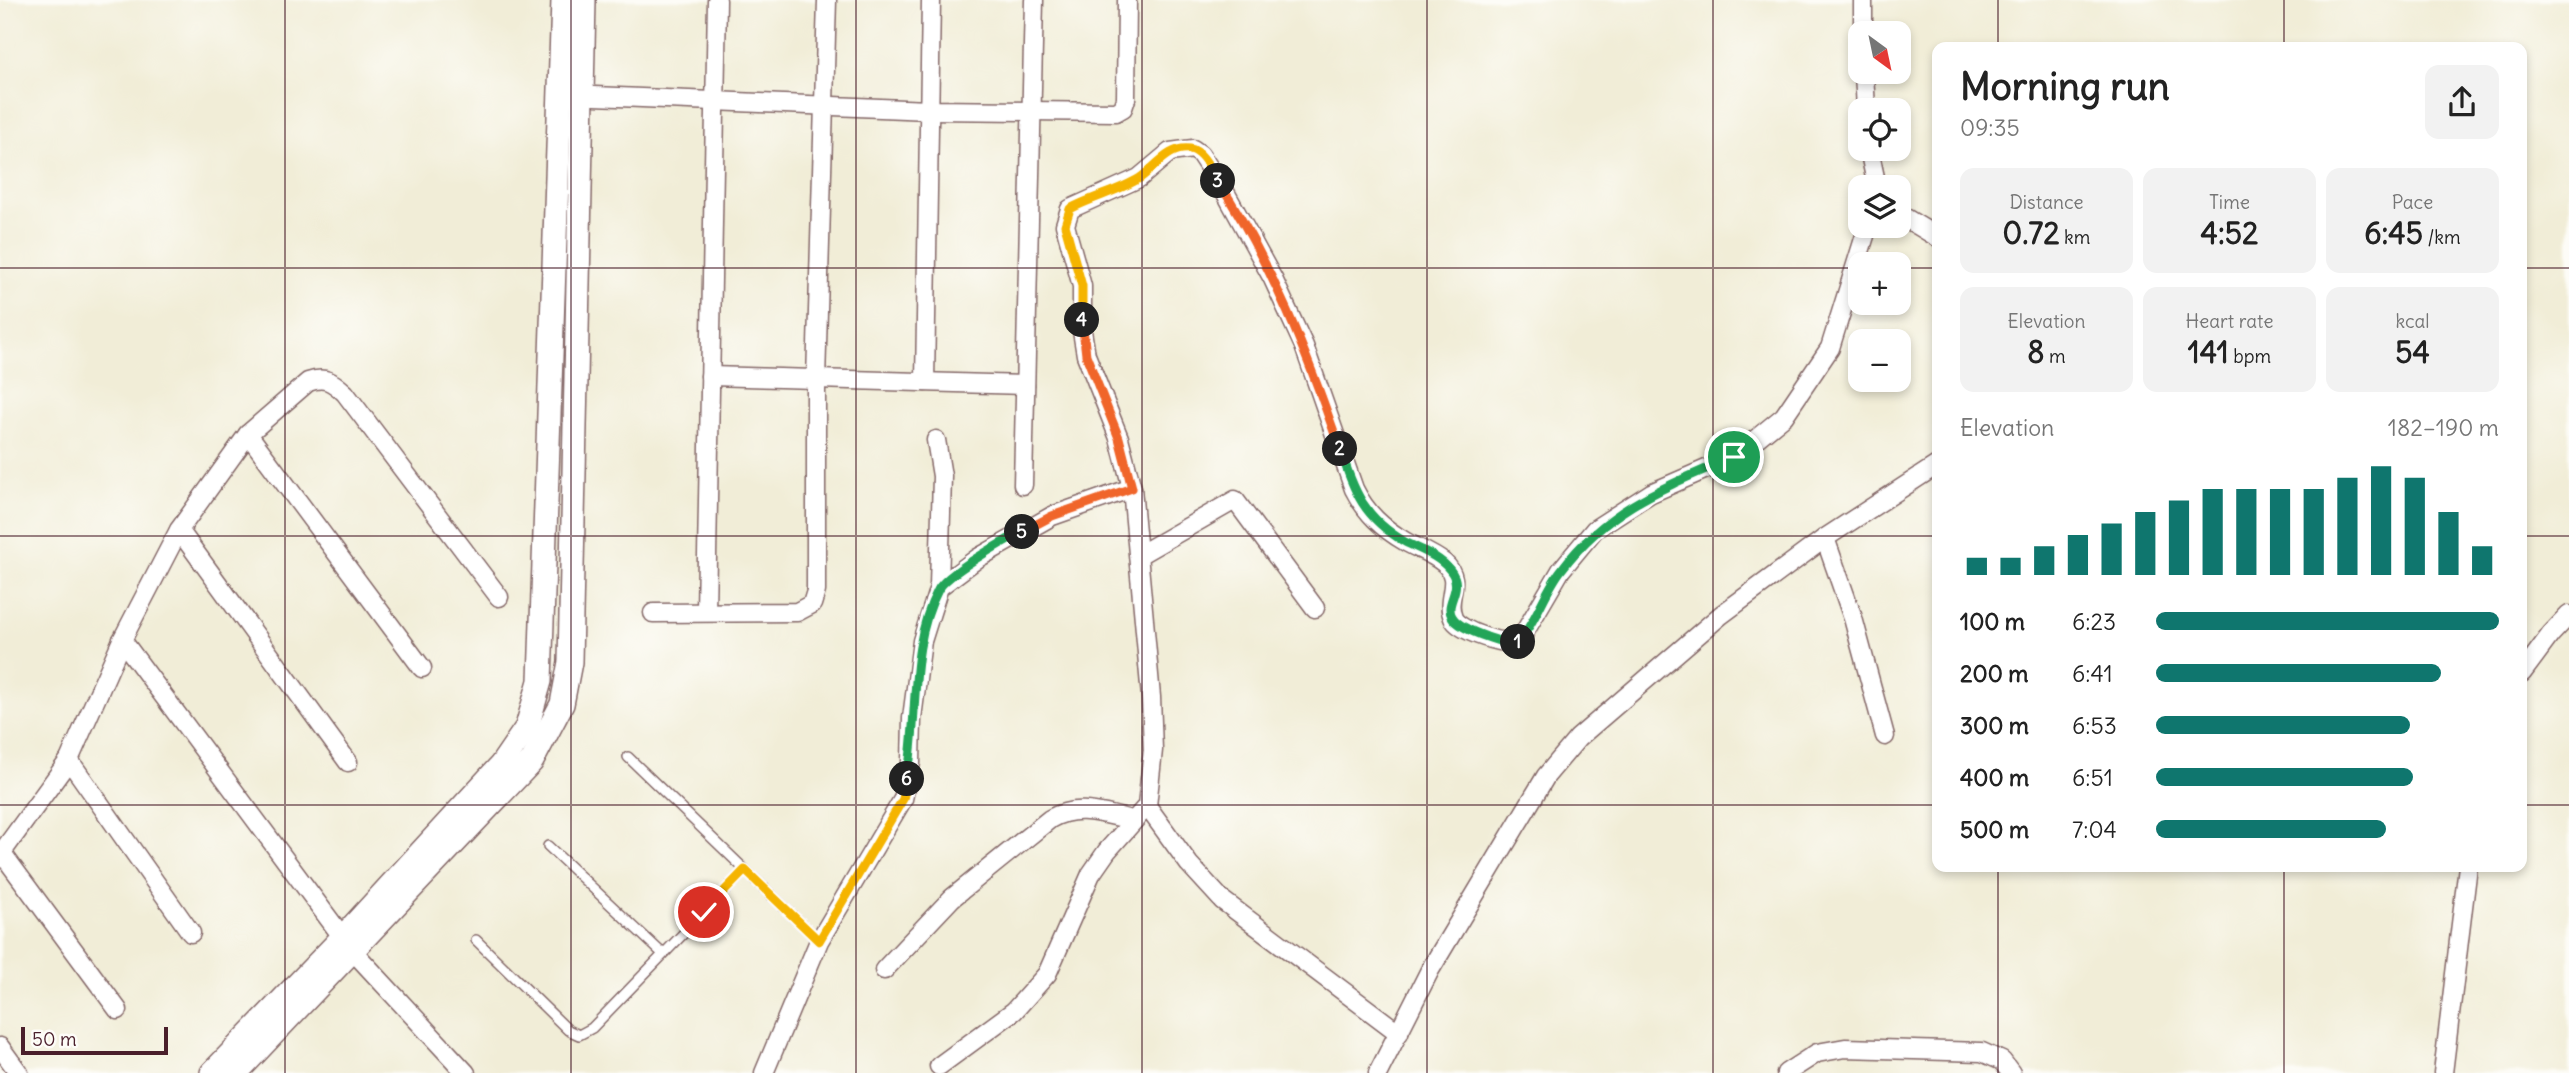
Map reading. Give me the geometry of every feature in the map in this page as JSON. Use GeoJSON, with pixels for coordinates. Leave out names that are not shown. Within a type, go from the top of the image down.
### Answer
{"type":"FeatureCollection","features":[{"type":"Feature","properties":{"kind":"street"},"geometry":{"type":"LineString","coordinates":[[212,1073],[532,761],[562,704],[570,662],[571,94],[563,0]]}},
{"type":"Feature","properties":{"kind":"street"},"geometry":{"type":"LineString","coordinates":[[571,94],[584,0]]}},
{"type":"Feature","properties":{"kind":"street"},"geometry":{"type":"LineString","coordinates":[[706,612],[717,0]]}},
{"type":"Feature","properties":{"kind":"street"},"geometry":{"type":"LineString","coordinates":[[653,613],[797,612],[812,604],[816,591],[816,380],[827,0]]}},
{"type":"Feature","properties":{"kind":"street"},"geometry":{"type":"LineString","coordinates":[[925,382],[931,0]]}},
{"type":"Feature","properties":{"kind":"street"},"geometry":{"type":"LineString","coordinates":[[1023,485],[1034,0]]}},
{"type":"Feature","properties":{"kind":"street"},"geometry":{"type":"LineString","coordinates":[[571,94],[929,110],[1105,112],[1123,108],[1126,99],[1127,0]]}},
{"type":"Feature","properties":{"kind":"street"},"geometry":{"type":"LineString","coordinates":[[1863,0],[1863,21]]}},
{"type":"Feature","properties":{"kind":"street"},"geometry":{"type":"LineString","coordinates":[[939,1066],[1014,1010],[1047,974],[1091,874],[1132,820],[1147,806],[1153,750],[1152,723],[1132,488],[1119,438],[1086,355],[1082,331],[1082,286],[1065,218],[1070,209],[1139,178],[1170,152],[1193,149],[1200,154],[1273,279],[1304,346],[1354,489],[1363,507],[1373,519],[1404,541],[1435,557],[1452,572],[1456,579],[1450,609],[1454,622],[1461,628],[1508,644],[1517,643],[1525,634],[1561,570],[1595,529],[1651,493],[1734,457],[1784,416],[1830,348],[1864,238]]}},
{"type":"Feature","properties":{"kind":"street"},"geometry":{"type":"LineString","coordinates":[[1911,222],[1932,234]]}},
{"type":"Feature","properties":{"kind":"street"},"geometry":{"type":"LineString","coordinates":[[710,376],[1025,385]]}},
{"type":"Feature","properties":{"kind":"street"},"geometry":{"type":"LineString","coordinates":[[118,1010],[1,854],[69,760],[122,640],[179,530],[248,433],[308,382],[320,378],[332,381],[345,393],[499,597]]}},
{"type":"Feature","properties":{"kind":"street"},"geometry":{"type":"LineString","coordinates":[[248,433],[422,668]]}},
{"type":"Feature","properties":{"kind":"street"},"geometry":{"type":"LineString","coordinates":[[764,1073],[819,941],[903,799],[911,762],[912,718],[922,641],[939,587],[942,476],[936,440]]}},
{"type":"Feature","properties":{"kind":"street"},"geometry":{"type":"LineString","coordinates":[[1378,1073],[1430,970],[1539,788],[1578,738],[1721,615],[1825,538],[1932,468]]}},
{"type":"Feature","properties":{"kind":"street"},"geometry":{"type":"LineString","coordinates":[[939,587],[978,558],[1042,522],[1132,488]]}},
{"type":"Feature","properties":{"kind":"street"},"geometry":{"type":"LineString","coordinates":[[1139,555],[1235,500],[1315,608]]}},
{"type":"Feature","properties":{"kind":"street"},"geometry":{"type":"LineString","coordinates":[[179,530],[348,762]]}},
{"type":"Feature","properties":{"kind":"street"},"geometry":{"type":"LineString","coordinates":[[1825,538],[1853,618],[1885,736]]}},
{"type":"Feature","properties":{"kind":"street"},"geometry":{"type":"LineString","coordinates":[[2527,666],[2569,615]]}},
{"type":"Feature","properties":{"kind":"street"},"geometry":{"type":"LineString","coordinates":[[122,640],[347,944],[466,1073]]}},
{"type":"Feature","properties":{"kind":"street"},"geometry":{"type":"LineString","coordinates":[[69,760],[191,933]]}},
{"type":"Feature","properties":{"kind":"street"},"geometry":{"type":"LineString","coordinates":[[1147,806],[1189,864],[1222,900],[1399,1033]]}},
{"type":"Feature","properties":{"kind":"street"},"geometry":{"type":"LineString","coordinates":[[884,970],[952,898],[1063,811],[1080,809],[1132,820]]}},
{"type":"Feature","properties":{"kind":"street"},"geometry":{"type":"LineString","coordinates":[[2443,1073],[2468,872]]}},
{"type":"Feature","properties":{"kind":"street"},"geometry":{"type":"LineString","coordinates":[[236,1073],[347,944]]}},
{"type":"Feature","properties":{"kind":"street"},"geometry":{"type":"LineString","coordinates":[[0,1047],[19,1073]]}},
{"type":"Feature","properties":{"kind":"street"},"geometry":{"type":"LineString","coordinates":[[1786,1073],[1817,1053],[1845,1048],[1982,1052],[2002,1061],[2011,1073]]}},
{"type":"Feature","properties":{"kind":"lane"},"geometry":{"type":"LineString","coordinates":[[628,757],[819,941]]}},
{"type":"Feature","properties":{"kind":"lane"},"geometry":{"type":"LineString","coordinates":[[548,846],[663,954]]}},
{"type":"Feature","properties":{"kind":"lane"},"geometry":{"type":"LineString","coordinates":[[476,940],[568,1030],[579,1035],[592,1028],[745,870]]}},
{"type":"Feature","properties":{"kind":"route"},"geometry":{"type":"LineString","coordinates":[[704,912],[745,870],[819,941],[903,799],[911,762],[912,718],[922,641],[939,587],[978,558],[1052,516],[1132,488],[1119,438],[1086,355],[1082,331],[1082,286],[1065,218],[1070,209],[1139,178],[1170,152],[1193,149],[1200,154],[1224,190],[1273,279],[1304,346],[1354,489],[1363,507],[1373,519],[1404,541],[1444,563],[1452,572],[1456,579],[1450,609],[1454,622],[1461,628],[1508,644],[1517,643],[1525,634],[1538,606],[1561,570],[1595,529],[1651,493],[1734,457]]}}]}
